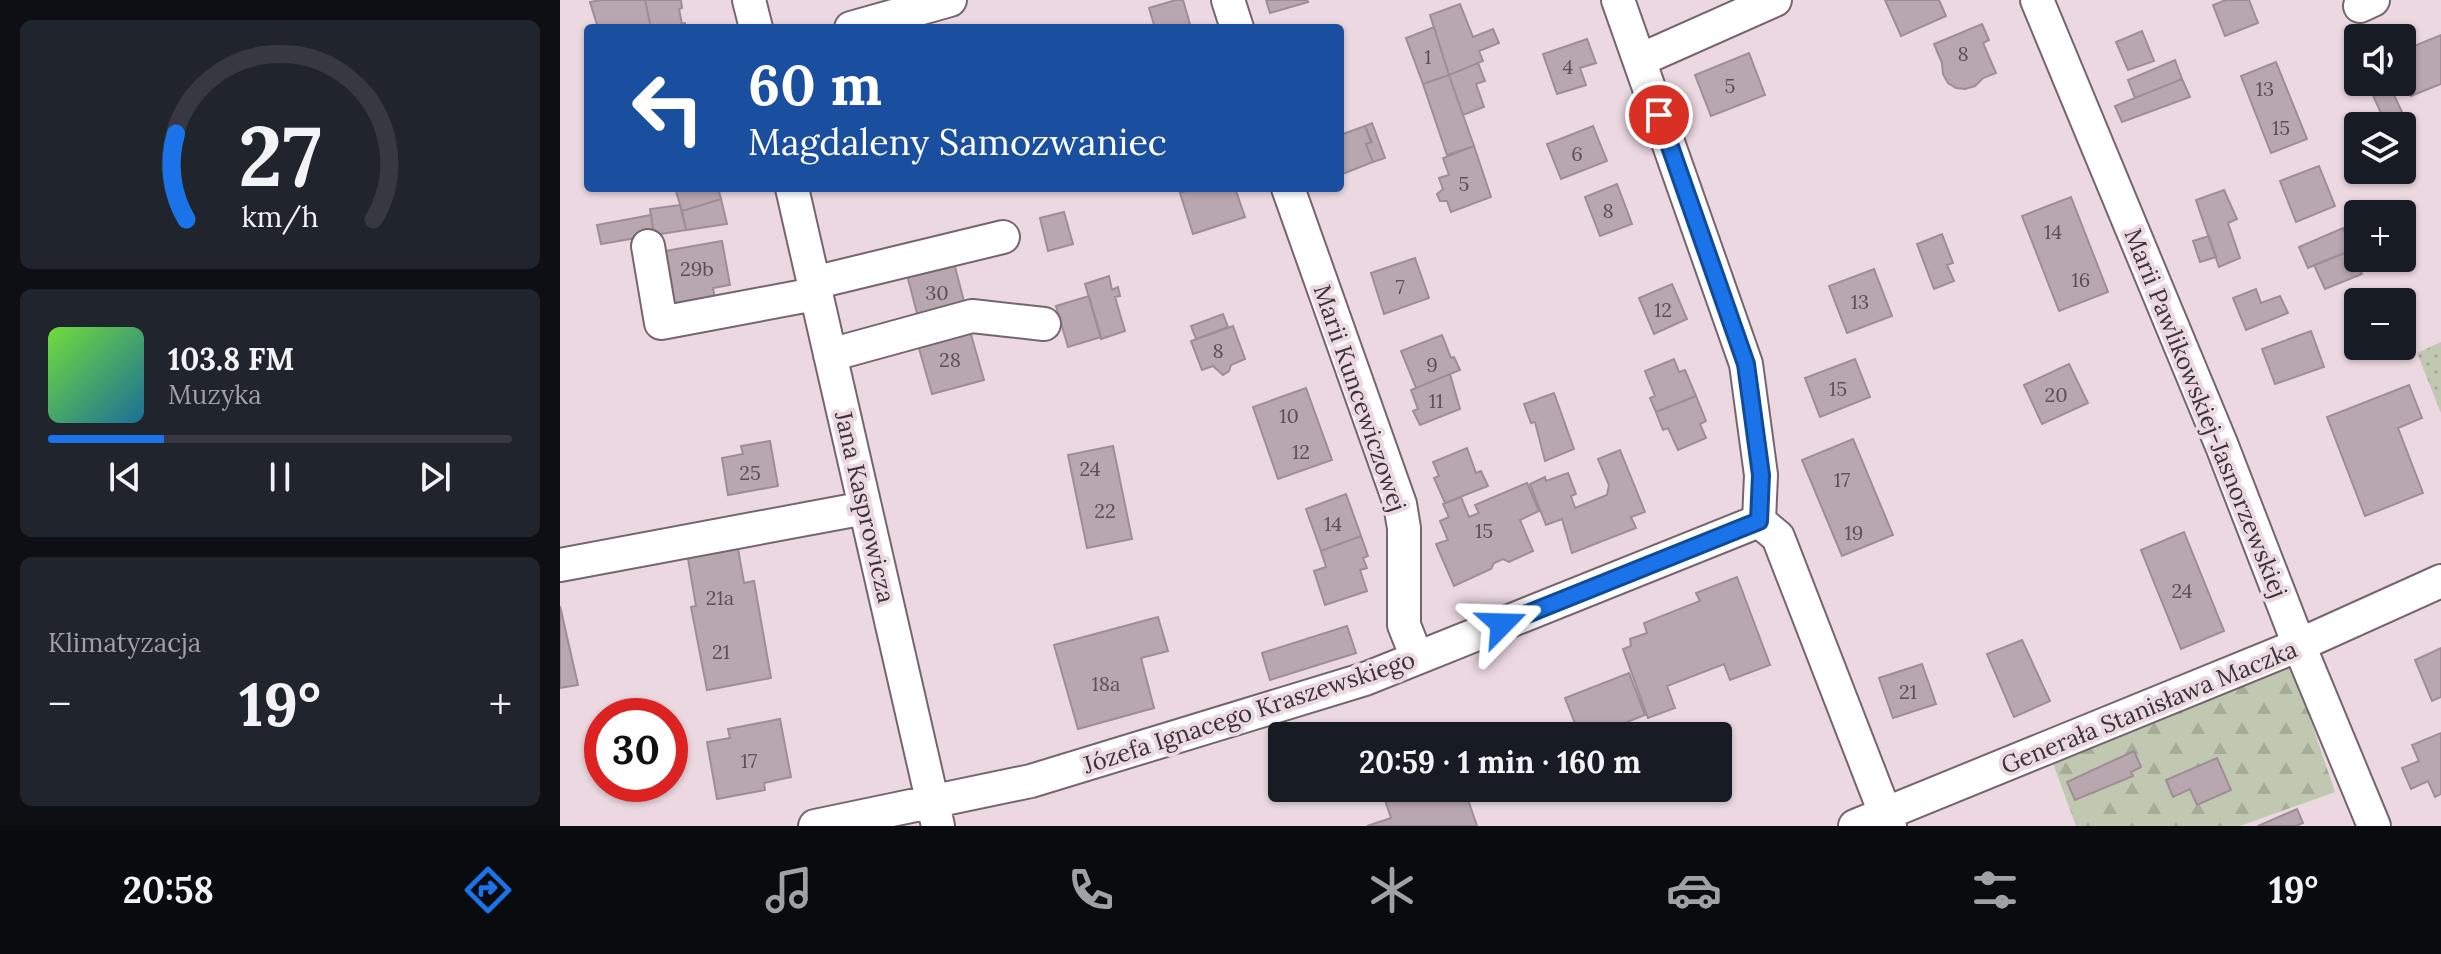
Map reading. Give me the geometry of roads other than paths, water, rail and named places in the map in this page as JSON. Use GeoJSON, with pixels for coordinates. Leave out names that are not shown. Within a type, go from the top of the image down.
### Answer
{"type":"FeatureCollection","features":[{"type":"Feature","properties":{"kind":"street"},"geometry":{"type":"LineString","coordinates":[[749,0],[755,24]]}},
{"type":"Feature","properties":{"kind":"street"},"geometry":{"type":"LineString","coordinates":[[865,24],[950,0]]}},
{"type":"Feature","properties":{"kind":"street"},"geometry":{"type":"LineString","coordinates":[[1228,0],[1236,24]]}},
{"type":"Feature","properties":{"kind":"street"},"geometry":{"type":"LineString","coordinates":[[1618,0],[1746,364],[1761,475],[1759,521],[1778,537],[1888,820]]}},
{"type":"Feature","properties":{"kind":"street"},"geometry":{"type":"LineString","coordinates":[[1640,60],[1775,0]]}},
{"type":"Feature","properties":{"kind":"street","name":"Marii Pawlikowskiej-Jasnorzewskiej"},"geometry":{"type":"LineString","coordinates":[[2037,0],[2222,446],[2299,645],[2374,826]]}},
{"type":"Feature","properties":{"kind":"street","name":"Jana Kasprowicza"},"geometry":{"type":"LineString","coordinates":[[793,192],[935,813]]}},
{"type":"Feature","properties":{"kind":"street","name":"Marii Kuncewiczowej"},"geometry":{"type":"LineString","coordinates":[[1289,192],[1400,504],[1404,528],[1404,625],[1417,658]]}},
{"type":"Feature","properties":{"kind":"street"},"geometry":{"type":"LineString","coordinates":[[648,246],[661,323],[814,288],[1003,237]]}},
{"type":"Feature","properties":{"kind":"street"},"geometry":{"type":"LineString","coordinates":[[830,355],[972,316],[1044,324]]}},
{"type":"Feature","properties":{"kind":"street"},"geometry":{"type":"LineString","coordinates":[[560,565],[865,508]]}},
{"type":"Feature","properties":{"kind":"street","name":"Józefa Ignacego Kraszewskiego"},"geometry":{"type":"LineString","coordinates":[[815,826],[935,813],[1365,679],[1759,521]]}},
{"type":"Feature","properties":{"kind":"street","name":"Generała Stanisława Maczka"},"geometry":{"type":"LineString","coordinates":[[1855,826],[1888,820],[2299,645],[2441,581]]}}]}
